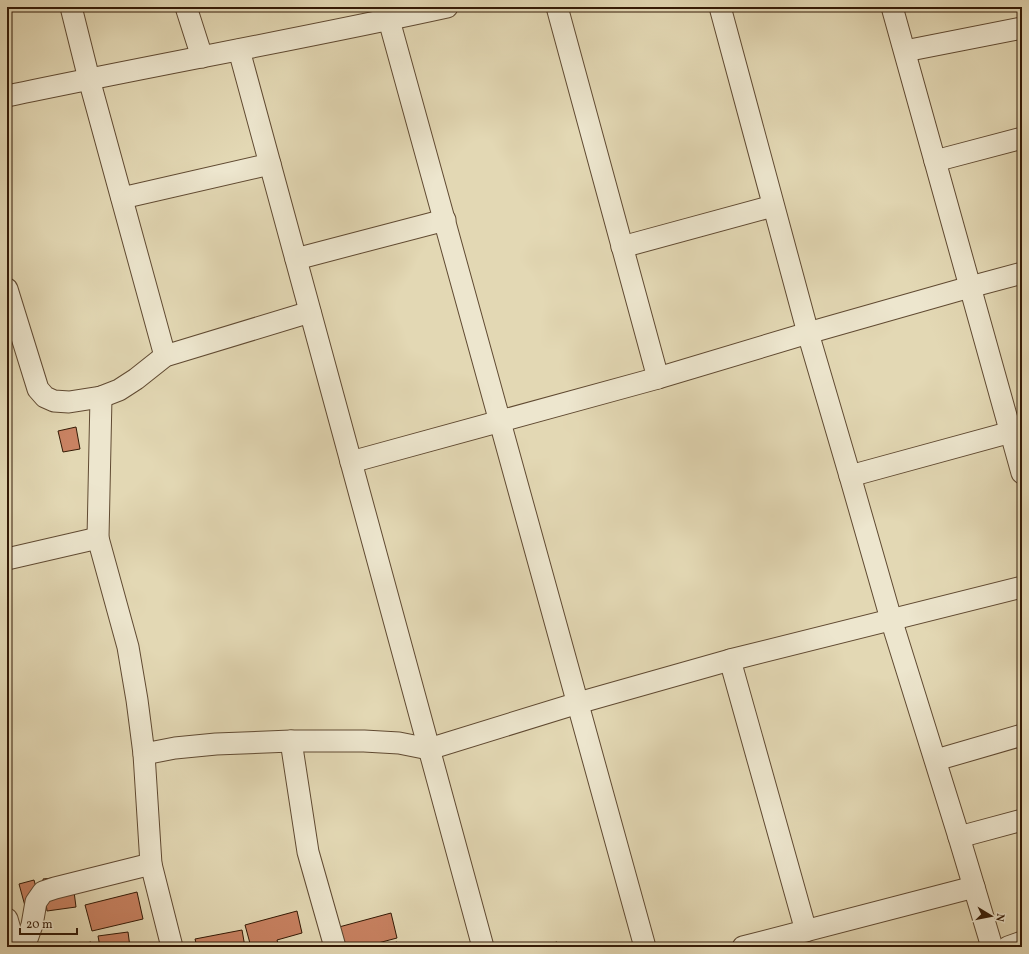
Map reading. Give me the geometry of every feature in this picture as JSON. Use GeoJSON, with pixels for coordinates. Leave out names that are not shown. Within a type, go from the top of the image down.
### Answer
{"type":"FeatureCollection","features":[{"type":"Feature","properties":{"kind":"street"},"geometry":{"type":"LineString","coordinates":[[71,7],[89,79],[165,356]]}},
{"type":"Feature","properties":{"kind":"street"},"geometry":{"type":"LineString","coordinates":[[186,7],[202,57]]}},
{"type":"Feature","properties":{"kind":"street"},"geometry":{"type":"LineString","coordinates":[[7,96],[389,20],[447,7]]}},
{"type":"Feature","properties":{"kind":"street"},"geometry":{"type":"LineString","coordinates":[[557,7],[658,378]]}},
{"type":"Feature","properties":{"kind":"street"},"geometry":{"type":"LineString","coordinates":[[720,7],[808,333],[891,619],[936,760],[992,947]]}},
{"type":"Feature","properties":{"kind":"street"},"geometry":{"type":"LineString","coordinates":[[892,7],[970,287],[1016,430],[1022,473]]}},
{"type":"Feature","properties":{"kind":"street"},"geometry":{"type":"LineString","coordinates":[[389,20],[645,947]]}},
{"type":"Feature","properties":{"kind":"street"},"geometry":{"type":"LineString","coordinates":[[905,51],[1022,28]]}},
{"type":"Feature","properties":{"kind":"street"},"geometry":{"type":"LineString","coordinates":[[239,50],[483,947]]}},
{"type":"Feature","properties":{"kind":"street"},"geometry":{"type":"LineString","coordinates":[[935,161],[1022,138]]}},
{"type":"Feature","properties":{"kind":"street"},"geometry":{"type":"LineString","coordinates":[[122,198],[270,164]]}},
{"type":"Feature","properties":{"kind":"street"},"geometry":{"type":"LineString","coordinates":[[622,247],[773,206]]}},
{"type":"Feature","properties":{"kind":"street"},"geometry":{"type":"LineString","coordinates":[[296,259],[444,220]]}},
{"type":"Feature","properties":{"kind":"street"},"geometry":{"type":"LineString","coordinates":[[351,462],[658,378],[808,333],[1022,273]]}},
{"type":"Feature","properties":{"kind":"street"},"geometry":{"type":"LineString","coordinates":[[7,290],[38,388],[45,397],[54,401],[69,402],[101,397],[130,383],[165,356],[310,312]]}},
{"type":"Feature","properties":{"kind":"street"},"geometry":{"type":"LineString","coordinates":[[101,397],[98,538],[128,646],[144,754],[151,864],[172,947]]}},
{"type":"Feature","properties":{"kind":"street"},"geometry":{"type":"LineString","coordinates":[[850,476],[1016,430]]}},
{"type":"Feature","properties":{"kind":"street"},"geometry":{"type":"LineString","coordinates":[[7,559],[98,538]]}},
{"type":"Feature","properties":{"kind":"street"},"geometry":{"type":"LineString","coordinates":[[144,754],[175,748],[216,744],[291,741],[364,741],[399,743],[429,749],[578,703],[730,660],[1022,587]]}},
{"type":"Feature","properties":{"kind":"street"},"geometry":{"type":"LineString","coordinates":[[730,660],[806,931]]}},
{"type":"Feature","properties":{"kind":"street"},"geometry":{"type":"LineString","coordinates":[[936,760],[1022,735]]}},
{"type":"Feature","properties":{"kind":"street"},"geometry":{"type":"LineString","coordinates":[[291,741],[308,852],[335,947]]}},
{"type":"Feature","properties":{"kind":"street"},"geometry":{"type":"LineString","coordinates":[[959,837],[1022,820]]}},
{"type":"Feature","properties":{"kind":"street"},"geometry":{"type":"LineString","coordinates":[[21,947],[27,938],[32,925],[36,902],[43,892],[151,864]]}},
{"type":"Feature","properties":{"kind":"street"},"geometry":{"type":"LineString","coordinates":[[743,947],[974,887]]}},
{"type":"Feature","properties":{"kind":"street"},"geometry":{"type":"LineString","coordinates":[[7,918],[15,947]]}},
{"type":"Feature","properties":{"kind":"street"},"geometry":{"type":"LineString","coordinates":[[1008,947],[1022,942]]}},
{"type":"Feature","properties":{"kind":"building"},"geometry":{"type":"Polygon","coordinates":[[[76,427],[80,449],[63,452],[58,431],[76,427]]]}},
{"type":"Feature","properties":{"kind":"building"},"geometry":{"type":"Polygon","coordinates":[[[72,876],[76,907],[47,911],[43,879],[72,876]]]}},
{"type":"Feature","properties":{"kind":"building"},"geometry":{"type":"Polygon","coordinates":[[[34,880],[43,913],[28,917],[19,884],[34,880]]]}},
{"type":"Feature","properties":{"kind":"building"},"geometry":{"type":"Polygon","coordinates":[[[137,892],[143,919],[92,931],[85,905],[137,892]]]}},
{"type":"Feature","properties":{"kind":"building"},"geometry":{"type":"Polygon","coordinates":[[[297,911],[302,933],[277,940],[279,947],[251,947],[245,925],[297,911]]]}},
{"type":"Feature","properties":{"kind":"building"},"geometry":{"type":"Polygon","coordinates":[[[391,913],[397,938],[363,947],[345,947],[339,927],[391,913]]]}},
{"type":"Feature","properties":{"kind":"building"},"geometry":{"type":"Polygon","coordinates":[[[242,930],[245,947],[197,947],[195,939],[242,930]]]}},
{"type":"Feature","properties":{"kind":"building"},"geometry":{"type":"Polygon","coordinates":[[[128,932],[130,947],[100,947],[98,936],[128,932]]]}},
{"type":"Feature","properties":{"kind":"building"},"geometry":{"type":"Polygon","coordinates":[[[91,942],[92,947],[67,947],[91,942]]]}},
{"type":"Feature","properties":{"kind":"building"},"geometry":{"type":"Polygon","coordinates":[[[397,942],[398,947],[380,947],[397,942]]]}},
{"type":"Feature","properties":{"kind":"building"},"geometry":{"type":"Polygon","coordinates":[[[557,942],[558,947],[539,947],[557,942]]]}}]}
